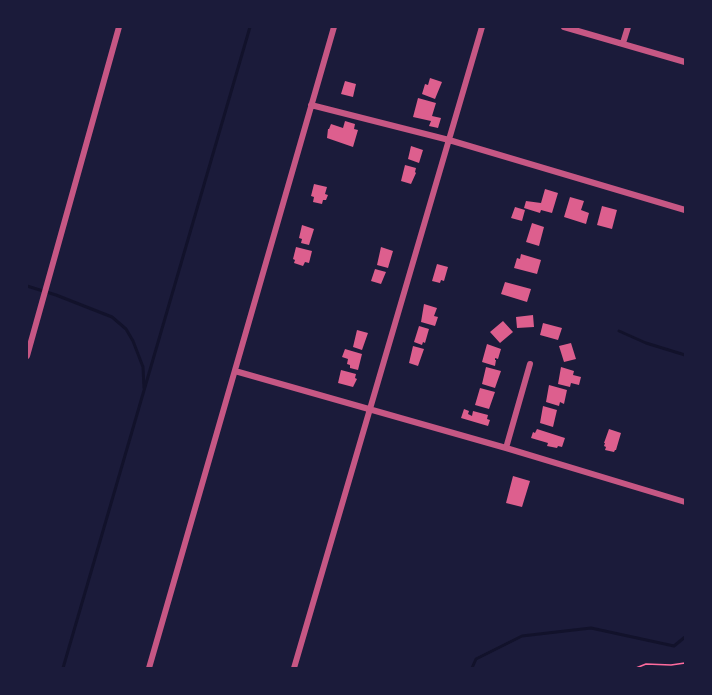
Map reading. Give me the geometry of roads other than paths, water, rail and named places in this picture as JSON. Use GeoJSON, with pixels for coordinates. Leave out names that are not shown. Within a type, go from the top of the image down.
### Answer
{"type":"FeatureCollection","features":[{"type":"Feature","properties":{"kind":"street"},"geometry":{"type":"LineString","coordinates":[[27,356],[119,27]]}},
{"type":"Feature","properties":{"kind":"street"},"geometry":{"type":"LineString","coordinates":[[149,668],[334,27]]}},
{"type":"Feature","properties":{"kind":"street"},"geometry":{"type":"LineString","coordinates":[[294,668],[482,27]]}},
{"type":"Feature","properties":{"kind":"street"},"geometry":{"type":"LineString","coordinates":[[564,27],[685,62]]}},
{"type":"Feature","properties":{"kind":"street"},"geometry":{"type":"LineString","coordinates":[[623,43],[628,27]]}},
{"type":"Feature","properties":{"kind":"street"},"geometry":{"type":"LineString","coordinates":[[311,105],[449,140],[685,210]]}},
{"type":"Feature","properties":{"kind":"street"},"geometry":{"type":"LineString","coordinates":[[506,448],[530,364]]}},
{"type":"Feature","properties":{"kind":"street"},"geometry":{"type":"LineString","coordinates":[[235,370],[685,502]]}},
{"type":"Feature","properties":{"kind":"waterway"},"geometry":{"type":"LineString","coordinates":[[63,668],[250,27]]}},
{"type":"Feature","properties":{"kind":"waterway"},"geometry":{"type":"LineString","coordinates":[[27,286],[112,317],[126,329],[143,367],[144,388]]}},
{"type":"Feature","properties":{"kind":"waterway"},"geometry":{"type":"LineString","coordinates":[[619,331],[646,343],[685,355]]}},
{"type":"Feature","properties":{"kind":"waterway"},"geometry":{"type":"LineString","coordinates":[[472,668],[476,659],[522,636],[591,628],[674,646],[685,637]]}}]}
